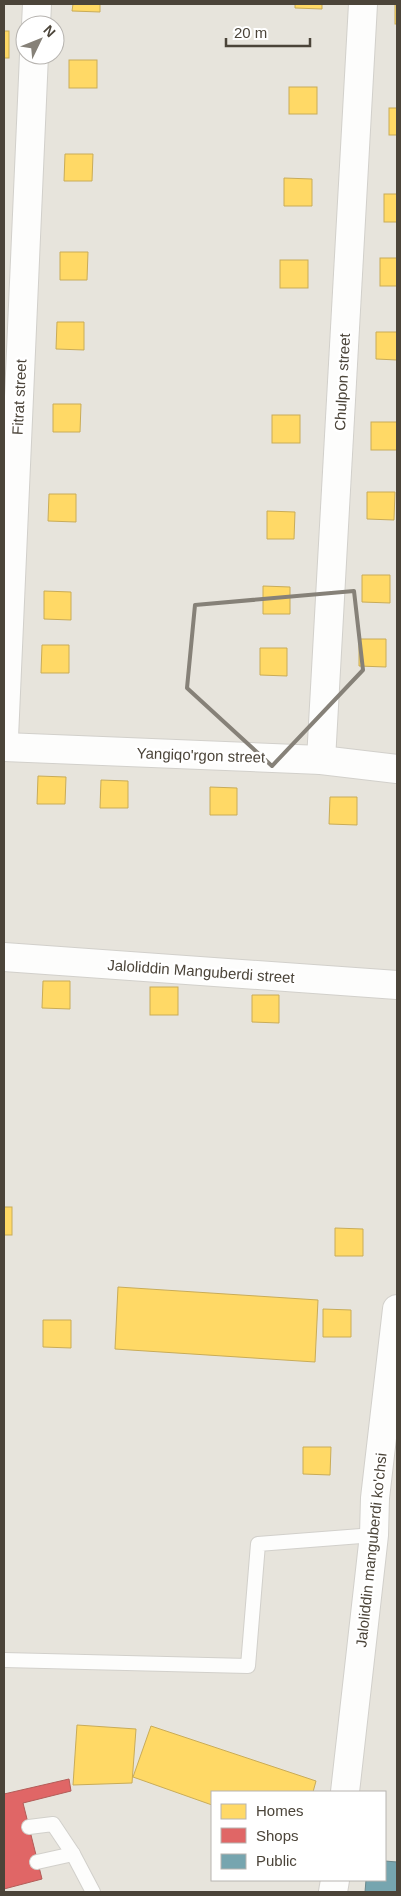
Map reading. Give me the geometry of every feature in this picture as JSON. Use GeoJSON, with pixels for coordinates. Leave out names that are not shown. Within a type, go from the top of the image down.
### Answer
{"type":"FeatureCollection","features":[{"type":"Feature","properties":{"kind":"street","name":"Chulpon street"},"geometry":{"type":"LineString","coordinates":[[321,760],[363,4]]}},
{"type":"Feature","properties":{"kind":"street","name":"Fitrat street"},"geometry":{"type":"LineString","coordinates":[[4,738],[34,65]]}},
{"type":"Feature","properties":{"kind":"street","name":"Yangiqo'rgon street"},"geometry":{"type":"LineString","coordinates":[[4,747],[321,760],[397,769]]}},
{"type":"Feature","properties":{"kind":"street","name":"Jaloliddin Manguberdi street"},"geometry":{"type":"LineString","coordinates":[[4,957],[397,985]]}},
{"type":"Feature","properties":{"kind":"street","name":"Jaloliddin manguberdi ko'chsi"},"geometry":{"type":"LineString","coordinates":[[345,1791],[374,1535],[386,1499],[397,1308]]}},
{"type":"Feature","properties":{"kind":"lane"},"geometry":{"type":"LineString","coordinates":[[4,1660],[248,1666],[258,1544],[374,1535]]}},
{"type":"Feature","properties":{"kind":"lane"},"geometry":{"type":"LineString","coordinates":[[29,1828],[53,1824],[73,1854],[93,1892]]}},
{"type":"Feature","properties":{"kind":"lane"},"geometry":{"type":"LineString","coordinates":[[37,1862],[73,1854]]}},
{"type":"Feature","properties":{"kind":"highlighted area"},"geometry":{"type":"Polygon","coordinates":[[[354,591],[363,670],[272,766],[187,688],[195,605],[354,591]]]}},
{"type":"Feature","properties":{"kind":"shaded area"},"geometry":{"type":"Polygon","coordinates":[[[4,4],[397,4],[397,1892],[4,1892],[4,4]]]}},
{"type":"Feature","properties":{"kind":"building: Homes"},"geometry":{"type":"Polygon","coordinates":[[[73,4],[100,4],[100,12],[72,11],[73,4]]]}},
{"type":"Feature","properties":{"kind":"building: Homes"},"geometry":{"type":"Polygon","coordinates":[[[295,4],[322,4],[322,9],[295,8],[295,4]]]}},
{"type":"Feature","properties":{"kind":"building: Homes"},"geometry":{"type":"Polygon","coordinates":[[[395,4],[397,4],[397,24],[395,24],[395,4]]]}},
{"type":"Feature","properties":{"kind":"building: Homes"},"geometry":{"type":"Polygon","coordinates":[[[4,31],[9,31],[9,58],[4,58],[4,31]]]}},
{"type":"Feature","properties":{"kind":"building: Homes"},"geometry":{"type":"Polygon","coordinates":[[[69,60],[97,60],[97,88],[69,88],[69,60]]]}},
{"type":"Feature","properties":{"kind":"building: Homes"},"geometry":{"type":"Polygon","coordinates":[[[289,87],[317,87],[317,114],[289,114],[289,87]]]}},
{"type":"Feature","properties":{"kind":"building: Homes"},"geometry":{"type":"Polygon","coordinates":[[[389,108],[397,108],[397,135],[389,135],[389,108]]]}},
{"type":"Feature","properties":{"kind":"building: Homes"},"geometry":{"type":"Polygon","coordinates":[[[65,154],[93,154],[92,181],[64,181],[65,154]]]}},
{"type":"Feature","properties":{"kind":"building: Homes"},"geometry":{"type":"Polygon","coordinates":[[[284,178],[312,179],[312,206],[284,206],[284,178]]]}},
{"type":"Feature","properties":{"kind":"building: Homes"},"geometry":{"type":"Polygon","coordinates":[[[384,194],[397,194],[397,222],[384,222],[384,194]]]}},
{"type":"Feature","properties":{"kind":"building: Homes"},"geometry":{"type":"Polygon","coordinates":[[[60,252],[88,252],[87,280],[60,280],[60,252]]]}},
{"type":"Feature","properties":{"kind":"building: Homes"},"geometry":{"type":"Polygon","coordinates":[[[380,258],[397,258],[397,286],[380,286],[380,258]]]}},
{"type":"Feature","properties":{"kind":"building: Homes"},"geometry":{"type":"Polygon","coordinates":[[[280,260],[308,260],[308,288],[280,288],[280,260]]]}},
{"type":"Feature","properties":{"kind":"building: Homes"},"geometry":{"type":"Polygon","coordinates":[[[57,322],[84,322],[84,350],[56,349],[57,322]]]}},
{"type":"Feature","properties":{"kind":"building: Homes"},"geometry":{"type":"Polygon","coordinates":[[[376,332],[397,332],[397,360],[376,359],[376,332]]]}},
{"type":"Feature","properties":{"kind":"building: Homes"},"geometry":{"type":"Polygon","coordinates":[[[53,404],[81,404],[80,432],[53,432],[53,404]]]}},
{"type":"Feature","properties":{"kind":"building: Homes"},"geometry":{"type":"Polygon","coordinates":[[[272,415],[300,415],[300,443],[272,443],[272,415]]]}},
{"type":"Feature","properties":{"kind":"building: Homes"},"geometry":{"type":"Polygon","coordinates":[[[371,422],[397,422],[397,450],[371,450],[371,422]]]}},
{"type":"Feature","properties":{"kind":"building: Homes"},"geometry":{"type":"Polygon","coordinates":[[[367,492],[395,492],[394,520],[367,519],[367,492]]]}},
{"type":"Feature","properties":{"kind":"building: Homes"},"geometry":{"type":"Polygon","coordinates":[[[49,494],[76,494],[76,522],[48,521],[49,494]]]}},
{"type":"Feature","properties":{"kind":"building: Homes"},"geometry":{"type":"Polygon","coordinates":[[[267,511],[295,512],[294,539],[267,539],[267,511]]]}},
{"type":"Feature","properties":{"kind":"building: Homes"},"geometry":{"type":"Polygon","coordinates":[[[362,575],[390,575],[390,603],[362,602],[362,575]]]}},
{"type":"Feature","properties":{"kind":"building: Homes"},"geometry":{"type":"Polygon","coordinates":[[[263,586],[290,587],[290,614],[263,614],[263,586]]]}},
{"type":"Feature","properties":{"kind":"building: Homes"},"geometry":{"type":"Polygon","coordinates":[[[44,591],[71,592],[71,620],[44,619],[44,591]]]}},
{"type":"Feature","properties":{"kind":"building: Homes"},"geometry":{"type":"Polygon","coordinates":[[[359,639],[386,639],[386,667],[359,666],[359,639]]]}},
{"type":"Feature","properties":{"kind":"building: Homes"},"geometry":{"type":"Polygon","coordinates":[[[42,645],[69,645],[69,673],[41,673],[42,645]]]}},
{"type":"Feature","properties":{"kind":"building: Homes"},"geometry":{"type":"Polygon","coordinates":[[[260,648],[287,648],[287,676],[260,675],[260,648]]]}},
{"type":"Feature","properties":{"kind":"building: Homes"},"geometry":{"type":"Polygon","coordinates":[[[38,776],[66,777],[65,804],[37,804],[38,776]]]}},
{"type":"Feature","properties":{"kind":"building: Homes"},"geometry":{"type":"Polygon","coordinates":[[[101,780],[128,781],[128,808],[100,808],[101,780]]]}},
{"type":"Feature","properties":{"kind":"building: Homes"},"geometry":{"type":"Polygon","coordinates":[[[210,787],[237,788],[237,815],[210,815],[210,787]]]}},
{"type":"Feature","properties":{"kind":"building: Homes"},"geometry":{"type":"Polygon","coordinates":[[[330,797],[357,797],[357,825],[329,824],[330,797]]]}},
{"type":"Feature","properties":{"kind":"building: Homes"},"geometry":{"type":"Polygon","coordinates":[[[43,981],[70,981],[70,1009],[42,1008],[43,981]]]}},
{"type":"Feature","properties":{"kind":"building: Homes"},"geometry":{"type":"Polygon","coordinates":[[[150,987],[178,987],[178,1015],[150,1015],[150,987]]]}},
{"type":"Feature","properties":{"kind":"building: Homes"},"geometry":{"type":"Polygon","coordinates":[[[252,995],[279,995],[279,1023],[252,1022],[252,995]]]}},
{"type":"Feature","properties":{"kind":"building: Homes"},"geometry":{"type":"Polygon","coordinates":[[[4,1207],[12,1207],[12,1235],[4,1235],[4,1207]]]}},
{"type":"Feature","properties":{"kind":"building: Homes"},"geometry":{"type":"Polygon","coordinates":[[[335,1228],[363,1229],[363,1256],[335,1256],[335,1228]]]}},
{"type":"Feature","properties":{"kind":"building: Homes"},"geometry":{"type":"Polygon","coordinates":[[[118,1287],[318,1300],[315,1362],[115,1349],[118,1287]]]}},
{"type":"Feature","properties":{"kind":"building: Homes"},"geometry":{"type":"Polygon","coordinates":[[[323,1309],[351,1310],[351,1337],[323,1337],[323,1309]]]}},
{"type":"Feature","properties":{"kind":"building: Homes"},"geometry":{"type":"Polygon","coordinates":[[[43,1320],[71,1320],[71,1348],[43,1347],[43,1320]]]}},
{"type":"Feature","properties":{"kind":"building: Homes"},"geometry":{"type":"Polygon","coordinates":[[[303,1447],[331,1447],[330,1475],[303,1474],[303,1447]]]}},
{"type":"Feature","properties":{"kind":"building: Homes"},"geometry":{"type":"Polygon","coordinates":[[[77,1725],[136,1729],[132,1783],[73,1785],[77,1725]]]}},
{"type":"Feature","properties":{"kind":"building: Homes"},"geometry":{"type":"Polygon","coordinates":[[[151,1726],[316,1781],[313,1791],[211,1791],[211,1805],[133,1777],[151,1726]]]}},
{"type":"Feature","properties":{"kind":"building: Shops"},"geometry":{"type":"Polygon","coordinates":[[[69,1779],[71,1791],[23,1803],[42,1879],[4,1889],[4,1794],[69,1779]]]}},
{"type":"Feature","properties":{"kind":"building: Public"},"geometry":{"type":"Polygon","coordinates":[[[386,1861],[397,1862],[397,1892],[365,1892],[366,1881],[386,1881],[386,1861]]]}}]}
